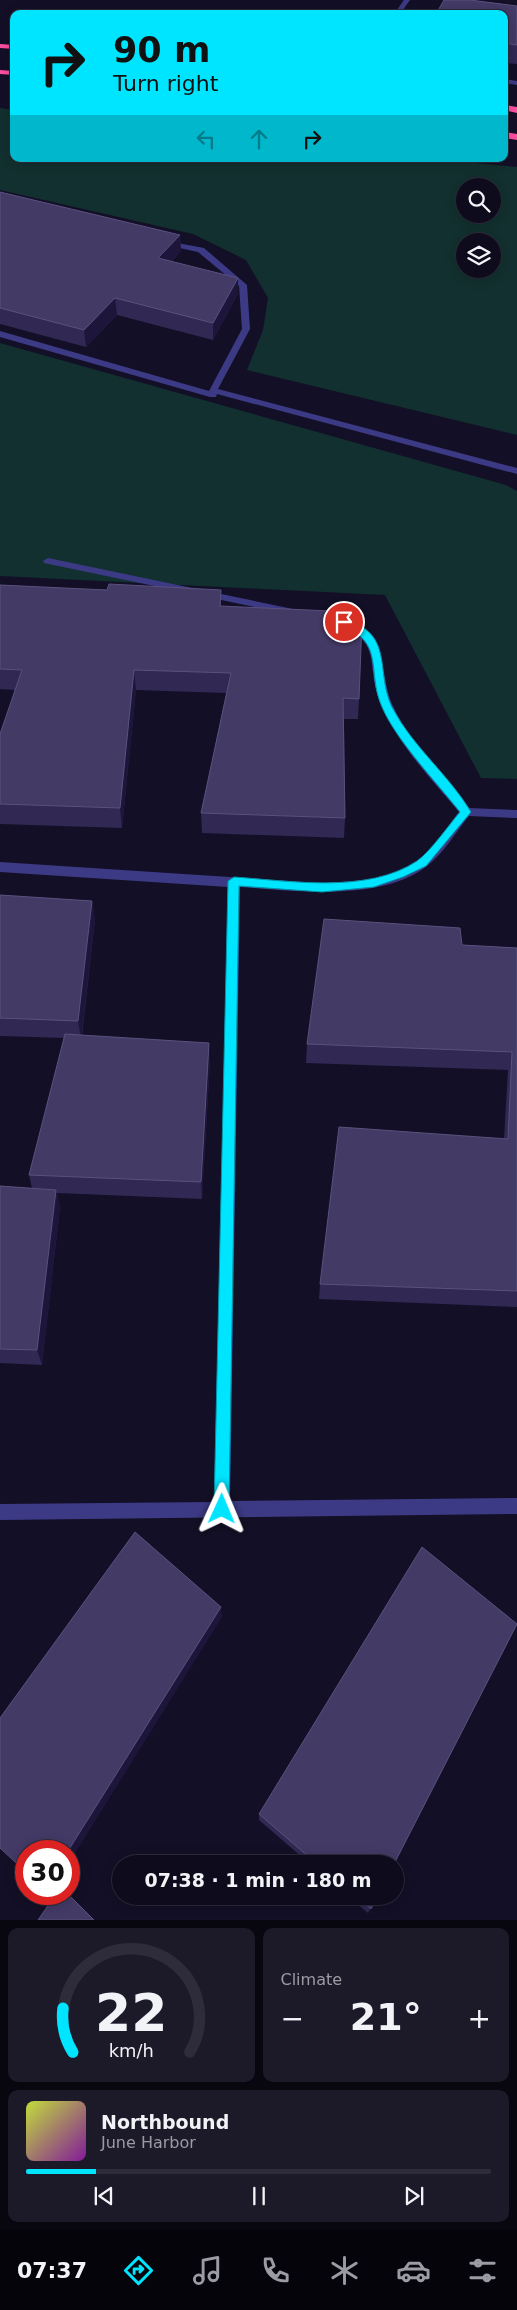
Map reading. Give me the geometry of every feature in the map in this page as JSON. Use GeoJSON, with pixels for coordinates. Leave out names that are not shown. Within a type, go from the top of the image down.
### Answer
{"type":"FeatureCollection","features":[{"type":"Feature","properties":{"kind":"street"},"geometry":{"type":"LineString","coordinates":[[153,239],[201,250],[243,285],[246,329],[213,392]]}},
{"type":"Feature","properties":{"kind":"street"},"geometry":{"type":"LineString","coordinates":[[0,334],[213,392],[517,471]]}},
{"type":"Feature","properties":{"kind":"street"},"geometry":{"type":"LineString","coordinates":[[48,561],[306,614]]}},
{"type":"Feature","properties":{"kind":"street"},"geometry":{"type":"LineString","coordinates":[[334,620],[360,629],[369,638],[378,656],[378,677],[387,707],[400,728],[466,812],[517,814]]}},
{"type":"Feature","properties":{"kind":"street"},"geometry":{"type":"LineString","coordinates":[[0,867],[322,888],[374,882],[399,874],[422,863],[466,812]]}},
{"type":"Feature","properties":{"kind":"street"},"geometry":{"type":"LineString","coordinates":[[222,1509],[234,881]]}},
{"type":"Feature","properties":{"kind":"street"},"geometry":{"type":"LineString","coordinates":[[0,1512],[517,1506]]}},
{"type":"Feature","properties":{"kind":"green space"},"geometry":{"type":"Polygon","coordinates":[[[0,108],[10,109],[10,162],[464,162],[517,167],[517,435],[247,370],[263,330],[268,298],[246,260],[193,234],[0,190],[0,108]]]}},
{"type":"Feature","properties":{"kind":"green space"},"geometry":{"type":"Polygon","coordinates":[[[0,343],[506,485],[517,491],[517,779],[481,778],[385,595],[0,576],[0,343]]]}},
{"type":"Feature","properties":{"kind":"building"},"geometry":{"type":"Polygon","coordinates":[[[444,0],[470,0],[517,6],[517,45],[508,44],[508,10],[438,10],[444,0]]]}},
{"type":"Feature","properties":{"kind":"building"},"geometry":{"type":"Polygon","coordinates":[[[0,192],[180,235],[158,258],[238,278],[213,323],[115,298],[84,330],[0,308],[0,192]]]}},
{"type":"Feature","properties":{"kind":"building"},"geometry":{"type":"Polygon","coordinates":[[[109,584],[221,590],[220,606],[352,612],[362,620],[359,699],[343,698],[345,818],[201,813],[231,673],[134,670],[120,808],[0,804],[0,734],[22,670],[0,669],[0,585],[107,590],[109,584]]]}},
{"type":"Feature","properties":{"kind":"building"},"geometry":{"type":"Polygon","coordinates":[[[0,895],[92,901],[78,1021],[0,1018],[0,895]]]}},
{"type":"Feature","properties":{"kind":"building"},"geometry":{"type":"Polygon","coordinates":[[[324,919],[460,928],[462,945],[517,948],[517,1291],[320,1284],[339,1127],[508,1139],[512,1052],[307,1044],[324,919]]]}},
{"type":"Feature","properties":{"kind":"building"},"geometry":{"type":"Polygon","coordinates":[[[65,1034],[209,1043],[201,1182],[29,1175],[65,1034]]]}},
{"type":"Feature","properties":{"kind":"building"},"geometry":{"type":"Polygon","coordinates":[[[0,1186],[56,1190],[37,1350],[0,1349],[0,1186]]]}},
{"type":"Feature","properties":{"kind":"building"},"geometry":{"type":"Polygon","coordinates":[[[135,1532],[221,1607],[75,1840],[15,1840],[15,1862],[0,1848],[0,1718],[135,1532]]]}},
{"type":"Feature","properties":{"kind":"building"},"geometry":{"type":"Polygon","coordinates":[[[422,1547],[517,1624],[399,1855],[307,1855],[259,1814],[422,1547]]]}},
{"type":"Feature","properties":{"kind":"building"},"geometry":{"type":"Polygon","coordinates":[[[48,1905],[79,1905],[94,1920],[38,1920],[48,1905]]]}},
{"type":"Feature","properties":{"kind":"route"},"geometry":{"type":"LineString","coordinates":[[222,1509],[234,881],[322,888],[374,882],[399,874],[422,863],[466,812],[400,728],[387,707],[378,677],[378,656],[369,638],[360,629],[344,622]]}}]}
